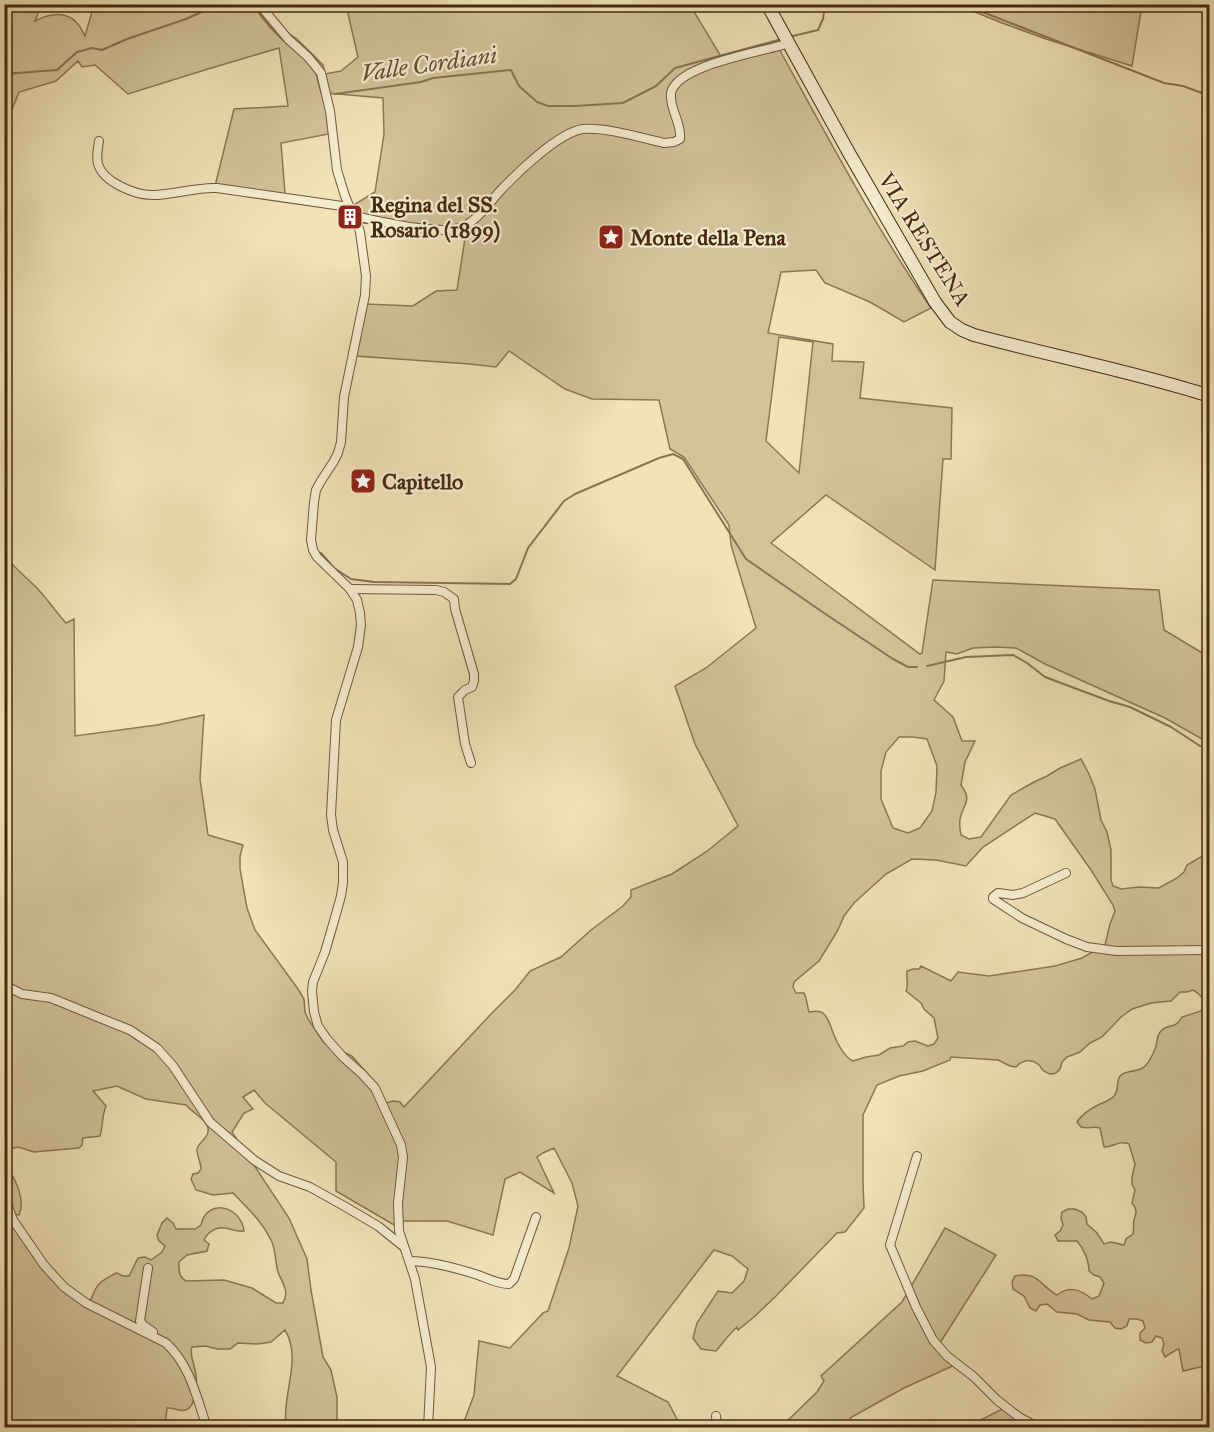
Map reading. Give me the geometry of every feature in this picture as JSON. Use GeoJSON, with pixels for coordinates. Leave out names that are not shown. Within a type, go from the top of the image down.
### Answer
{"type":"FeatureCollection","features":[{"type":"Feature","properties":{"kind":"street"},"geometry":{"type":"LineString","coordinates":[[259,4],[288,39],[308,57],[321,73],[330,111],[337,171],[360,232],[366,276],[365,295],[347,377],[339,453],[316,490],[311,528],[313,550],[317,557],[350,589],[357,600],[361,625],[358,646],[336,720],[331,815],[343,862],[342,890],[325,952],[313,982],[312,1001],[318,1026],[343,1057],[375,1088],[401,1145],[403,1157],[398,1203],[399,1231],[415,1279],[431,1367],[428,1428]]}},
{"type":"Feature","properties":{"kind":"street","name":"VIA RESTENA"},"geometry":{"type":"LineString","coordinates":[[767,4],[923,283],[940,311],[950,322],[974,335],[1146,377],[1209,396]]}},
{"type":"Feature","properties":{"kind":"street"},"geometry":{"type":"LineString","coordinates":[[355,216],[439,230],[461,228],[480,213],[502,189],[553,143],[576,130],[607,130],[664,143],[680,139],[681,133],[671,94],[688,74],[711,64],[789,43]]}},
{"type":"Feature","properties":{"kind":"street"},"geometry":{"type":"LineString","coordinates":[[99,141],[97,159],[102,173],[116,184],[139,193],[159,195],[206,187],[349,207]]}},
{"type":"Feature","properties":{"kind":"street"},"geometry":{"type":"LineString","coordinates":[[350,589],[436,590],[454,599],[474,674],[472,687],[458,697],[465,744],[471,763]]}},
{"type":"Feature","properties":{"kind":"street"},"geometry":{"type":"LineString","coordinates":[[1066,873],[1023,893],[1013,896],[998,893],[993,899],[1022,918],[1088,947],[1116,951],[1209,950]]}},
{"type":"Feature","properties":{"kind":"street"},"geometry":{"type":"LineString","coordinates":[[4,887],[6,903],[4,905]]}},
{"type":"Feature","properties":{"kind":"street"},"geometry":{"type":"LineString","coordinates":[[4,986],[21,994],[51,998],[130,1030],[157,1048],[173,1066],[210,1122],[254,1160],[279,1176],[310,1187],[344,1206],[378,1226],[404,1247]]}},
{"type":"Feature","properties":{"kind":"street"},"geometry":{"type":"LineString","coordinates":[[917,1156],[890,1245],[916,1307],[933,1340],[947,1356],[974,1377],[997,1400],[1019,1417],[1039,1428]]}},
{"type":"Feature","properties":{"kind":"street"},"geometry":{"type":"LineString","coordinates":[[4,1196],[13,1220],[44,1265],[64,1287],[86,1303],[165,1343]]}},
{"type":"Feature","properties":{"kind":"street"},"geometry":{"type":"LineString","coordinates":[[410,1261],[446,1266],[499,1284],[510,1284],[514,1279],[537,1217]]}},
{"type":"Feature","properties":{"kind":"street"},"geometry":{"type":"LineString","coordinates":[[147,1268],[140,1321],[159,1335],[181,1359],[207,1428]]}},
{"type":"Feature","properties":{"kind":"street"},"geometry":{"type":"LineString","coordinates":[[716,1416],[717,1428]]}},
{"type":"Feature","properties":{"kind":"shaded area"},"geometry":{"type":"Polygon","coordinates":[[[5,5],[41,5],[35,21],[57,14],[67,16],[78,24],[85,36],[94,5],[263,5],[285,31],[297,39],[323,65],[325,74],[341,71],[358,57],[346,5],[690,5],[723,60],[778,47],[870,212],[931,308],[904,322],[870,302],[825,283],[816,270],[781,272],[768,333],[833,344],[832,361],[864,362],[860,398],[952,408],[951,459],[943,459],[935,570],[826,495],[771,543],[920,654],[933,580],[1159,590],[1164,630],[1209,657],[1209,743],[1165,718],[1045,664],[1016,648],[973,648],[957,654],[946,652],[944,681],[934,700],[953,717],[962,741],[975,741],[965,762],[961,785],[967,799],[960,819],[961,835],[969,839],[981,837],[1011,795],[1081,759],[1095,789],[1101,820],[1107,832],[1111,850],[1113,886],[1121,889],[1159,888],[1177,878],[1184,872],[1187,865],[1209,852],[1209,1365],[1183,1371],[1179,1349],[1165,1357],[1162,1351],[1164,1344],[1162,1338],[1156,1336],[1152,1342],[1146,1343],[1140,1340],[1140,1333],[1145,1328],[1143,1321],[1137,1319],[1129,1319],[1127,1326],[1121,1329],[1115,1328],[1110,1322],[1089,1320],[1077,1314],[1057,1312],[1047,1304],[1040,1305],[1036,1311],[1030,1308],[1024,1296],[1013,1289],[1012,1282],[1015,1276],[1023,1275],[1034,1277],[1057,1295],[1071,1289],[1080,1291],[1092,1299],[1099,1296],[1104,1283],[1100,1277],[1089,1271],[1087,1259],[1080,1244],[1077,1241],[1058,1241],[1055,1235],[1063,1225],[1062,1212],[1075,1209],[1082,1212],[1087,1224],[1104,1244],[1111,1242],[1124,1245],[1126,1239],[1133,1234],[1136,1212],[1132,1203],[1135,1190],[1132,1177],[1135,1164],[1129,1144],[1122,1143],[1104,1147],[1100,1128],[1081,1127],[1077,1122],[1089,1110],[1114,1096],[1121,1075],[1141,1069],[1146,1065],[1156,1047],[1161,1031],[1177,1024],[1182,1017],[1201,1011],[1202,999],[1193,990],[1180,992],[1171,1001],[1151,1003],[1132,1009],[1102,1037],[1090,1043],[1080,1052],[1067,1057],[1056,1073],[1049,1074],[1030,1061],[1024,1061],[1016,1067],[998,1060],[951,1057],[950,1060],[923,1071],[899,1076],[877,1085],[863,1115],[864,1208],[845,1232],[837,1233],[754,1317],[738,1330],[737,1327],[716,1351],[701,1349],[693,1338],[697,1323],[718,1291],[732,1293],[744,1281],[748,1269],[732,1256],[714,1250],[617,1376],[668,1402],[680,1425],[662,1428],[462,1427],[474,1395],[479,1341],[510,1348],[543,1313],[548,1311],[569,1248],[578,1206],[572,1183],[554,1148],[537,1157],[554,1193],[520,1172],[505,1179],[493,1235],[447,1221],[402,1221],[396,1226],[336,1191],[336,1162],[265,1103],[254,1090],[243,1097],[253,1109],[244,1113],[232,1132],[289,1218],[307,1259],[323,1357],[331,1370],[337,1397],[337,1427],[285,1427],[292,1355],[285,1330],[271,1342],[238,1343],[230,1349],[192,1347],[191,1356],[197,1385],[194,1401],[186,1410],[167,1408],[165,1427],[5,1427],[5,1165],[16,1182],[21,1203],[19,1215],[12,1214],[56,1277],[90,1301],[97,1287],[110,1276],[117,1273],[129,1276],[138,1258],[145,1257],[151,1260],[162,1252],[165,1246],[159,1241],[157,1235],[167,1218],[176,1229],[195,1229],[201,1225],[204,1216],[216,1208],[231,1211],[242,1222],[244,1231],[218,1228],[212,1231],[204,1240],[209,1244],[207,1251],[187,1255],[179,1262],[182,1277],[186,1281],[224,1280],[252,1288],[276,1303],[283,1303],[286,1295],[278,1272],[273,1244],[254,1215],[233,1193],[213,1195],[196,1190],[191,1179],[193,1174],[198,1173],[201,1169],[197,1148],[208,1133],[208,1128],[203,1120],[186,1105],[146,1099],[117,1086],[93,1091],[106,1106],[100,1136],[83,1138],[79,1148],[34,1152],[18,1147],[5,1150],[4,913],[11,894],[4,875],[4,767],[7,765],[8,728],[4,707],[5,554],[66,623],[74,619],[75,736],[157,725],[204,715],[200,779],[208,835],[243,845],[240,869],[247,908],[255,930],[298,989],[304,999],[308,1019],[324,1043],[352,1056],[378,1086],[386,1103],[400,1102],[404,1107],[515,990],[530,971],[561,957],[623,906],[631,897],[631,890],[672,874],[706,852],[738,826],[695,744],[675,686],[706,668],[756,628],[731,545],[729,525],[684,457],[670,449],[659,400],[592,399],[565,389],[509,351],[496,367],[355,356],[366,304],[413,306],[436,291],[457,290],[466,232],[353,224],[349,219],[347,209],[375,192],[384,134],[383,98],[327,93],[334,133],[281,143],[285,194],[215,186],[234,109],[288,106],[279,48],[128,94],[95,65],[82,67],[78,61],[56,81],[19,92],[11,112],[5,112],[5,5]],[[779,337],[766,441],[799,473],[813,342],[779,337]],[[899,737],[886,752],[881,771],[881,799],[893,828],[908,833],[920,828],[932,811],[936,792],[937,766],[927,739],[899,737]],[[1035,813],[983,847],[966,866],[936,860],[912,859],[886,874],[854,903],[844,916],[819,961],[794,982],[793,987],[796,993],[804,993],[809,1012],[818,1011],[825,1015],[839,1046],[844,1054],[853,1061],[879,1055],[890,1048],[903,1046],[908,1042],[915,1041],[928,1046],[934,1044],[938,1038],[934,1018],[906,991],[907,971],[919,969],[921,966],[951,981],[958,972],[989,976],[1055,966],[1082,958],[1105,945],[1115,911],[1113,905],[1055,819],[1035,813]]]}},
{"type":"Feature","properties":{"kind":"shaded area"},"geometry":{"type":"Polygon","coordinates":[[[958,5],[1142,5],[1132,66],[1046,39],[958,5]]]}},
{"type":"Feature","properties":{"kind":"shaded area"},"geometry":{"type":"Polygon","coordinates":[[[945,1228],[996,1255],[938,1346],[957,1364],[904,1388],[850,1418],[857,1427],[780,1428],[817,1392],[824,1381],[821,1376],[902,1302],[945,1228]]]}},
{"type":"Feature","properties":{"kind":"shaded area"},"geometry":{"type":"Polygon","coordinates":[[[1006,1407],[1039,1428],[965,1428],[1006,1407]]]}},
{"type":"Feature","properties":{"kind":"waterway","name":"Valle Cordiani"},"geometry":{"type":"LineString","coordinates":[[4,74],[57,70],[77,52],[92,48],[102,50],[186,19],[219,4]]}},
{"type":"Feature","properties":{"kind":"waterway","name":"Valle Cordiani"},"geometry":{"type":"LineString","coordinates":[[253,4],[269,26],[289,45]]}},
{"type":"Feature","properties":{"kind":"waterway","name":"Valle Cordiani"},"geometry":{"type":"LineString","coordinates":[[793,36],[818,30],[823,19],[825,4]]}},
{"type":"Feature","properties":{"kind":"waterway","name":"Valle Cordiani"},"geometry":{"type":"LineString","coordinates":[[962,4],[1164,83],[1183,86],[1210,96]]}},
{"type":"Feature","properties":{"kind":"waterway","name":"Valle Cordiani"},"geometry":{"type":"LineString","coordinates":[[335,94],[421,82],[433,78],[511,70],[519,86],[537,102],[548,106],[623,103],[656,86],[675,68],[782,39]]}},
{"type":"Feature","properties":{"kind":"waterway","name":"Valle Cordiani"},"geometry":{"type":"LineString","coordinates":[[316,72],[321,92]]}},
{"type":"Feature","properties":{"kind":"waterway"},"geometry":{"type":"LineString","coordinates":[[321,553],[334,568],[351,579],[374,582],[510,584],[516,579],[528,548],[564,501],[575,494],[673,454],[683,459],[746,559],[893,659],[908,667],[917,667]]}},
{"type":"Feature","properties":{"kind":"waterway"},"geometry":{"type":"LineString","coordinates":[[927,666],[966,657],[1013,655],[1045,677],[1130,707],[1171,727],[1200,746],[1210,747]]}},
{"type":"Feature","properties":{"kind":"place","name":"Regina del SS. Rosario (1899)"},"geometry":{"type":"Point","coordinates":[350,217]}},
{"type":"Feature","properties":{"kind":"place","name":"Monte della Pena"},"geometry":{"type":"Point","coordinates":[611,237]}},
{"type":"Feature","properties":{"kind":"place","name":"Capitello"},"geometry":{"type":"Point","coordinates":[363,481]}}]}
